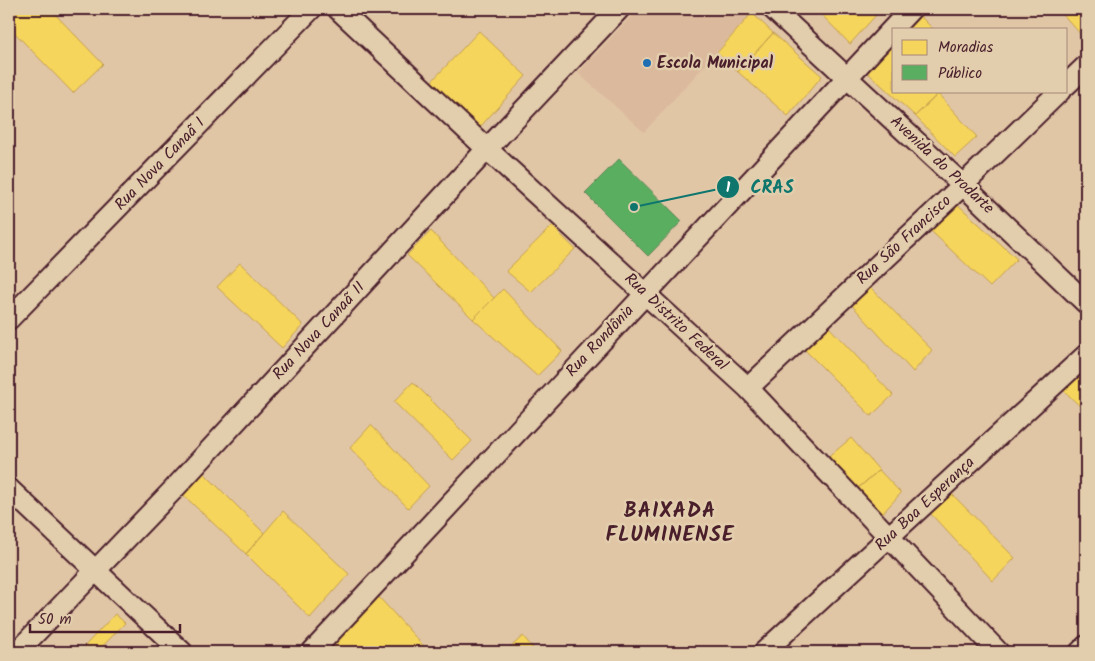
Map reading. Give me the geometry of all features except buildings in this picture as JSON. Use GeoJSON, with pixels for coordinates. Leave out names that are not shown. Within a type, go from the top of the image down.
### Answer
{"type":"FeatureCollection","features":[{"type":"Feature","properties":{"kind":"street","name":"Rua Nova Canaã I"},"geometry":{"type":"LineString","coordinates":[[9,319],[311,9]]}},
{"type":"Feature","properties":{"kind":"street","name":"Rua Distrito Federal"},"geometry":{"type":"LineString","coordinates":[[338,9],[486,149],[748,388],[998,652]]}},
{"type":"Feature","properties":{"kind":"street","name":"Rua Nova Canaã II"},"geometry":{"type":"LineString","coordinates":[[17,652],[172,491],[486,149],[619,9]]}},
{"type":"Feature","properties":{"kind":"street","name":"Avenida do Prodarte"},"geometry":{"type":"LineString","coordinates":[[773,9],[847,76],[1086,303]]}},
{"type":"Feature","properties":{"kind":"street","name":"Rua Rondônia"},"geometry":{"type":"LineString","coordinates":[[893,28],[911,9]]}},
{"type":"Feature","properties":{"kind":"street","name":"Rua Rondônia"},"geometry":{"type":"LineString","coordinates":[[312,652],[892,29]]}},
{"type":"Feature","properties":{"kind":"street"},"geometry":{"type":"LineString","coordinates":[[1068,84],[1086,66]]}},
{"type":"Feature","properties":{"kind":"street","name":"Rua São Francisco"},"geometry":{"type":"LineString","coordinates":[[748,388],[1059,92]]}},
{"type":"Feature","properties":{"kind":"street","name":"Rua Boa Esperança"},"geometry":{"type":"LineString","coordinates":[[764,652],[1086,355]]}},
{"type":"Feature","properties":{"kind":"street"},"geometry":{"type":"LineString","coordinates":[[9,489],[182,652]]}},
{"type":"Feature","properties":{"kind":"street"},"geometry":{"type":"LineString","coordinates":[[1080,652],[1086,646]]}},
{"type":"Feature","properties":{"kind":"shaded area","name":"Escola Municipal"},"geometry":{"type":"Polygon","coordinates":[[[638,9],[747,9],[752,13],[644,132],[578,73],[638,9]]]}},
{"type":"Feature","properties":{"kind":"place","name":"Escola Municipal"},"geometry":{"type":"Point","coordinates":[647,63]}},
{"type":"Feature","properties":{"kind":"place","name":"CRAS"},"geometry":{"type":"Point","coordinates":[634,207]}},
{"type":"Feature","properties":{"kind":"district","name":"BAIXADA FLUMINENSE"},"geometry":{"type":"Point","coordinates":[670,523]}}]}
